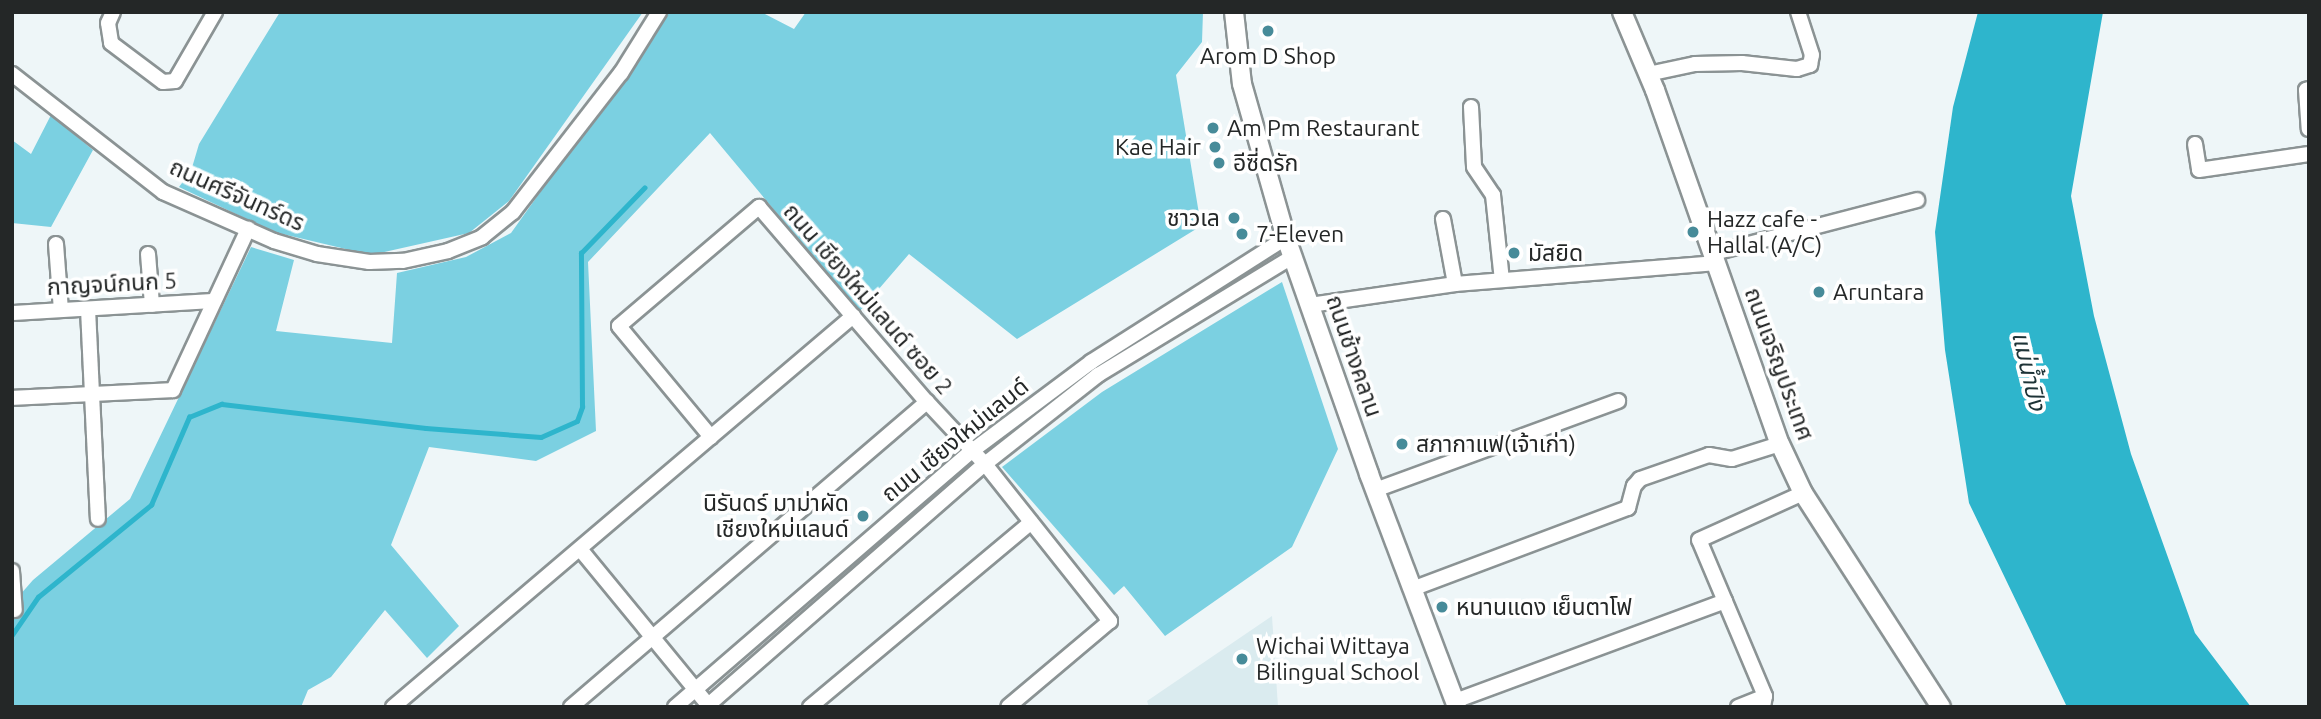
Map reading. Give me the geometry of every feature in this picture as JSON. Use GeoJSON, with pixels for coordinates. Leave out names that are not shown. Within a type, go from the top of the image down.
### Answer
{"type":"FeatureCollection","features":[{"type":"Feature","properties":{"kind":"street"},"geometry":{"type":"LineString","coordinates":[[113,12],[108,23],[111,43],[163,82],[175,81],[215,12]]}},
{"type":"Feature","properties":{"kind":"street","name":"ถนนศรีจันทร์ดร"},"geometry":{"type":"LineString","coordinates":[[12,74],[163,192],[248,229],[317,254],[369,262],[403,261],[447,251],[482,237],[513,212],[621,72],[659,12]]}},
{"type":"Feature","properties":{"kind":"street","name":"ถนนช้างคลาน"},"geometry":{"type":"LineString","coordinates":[[1234,12],[1242,84],[1286,238],[1374,489],[1456,704]]}},
{"type":"Feature","properties":{"kind":"street","name":"ถนนเจริญประเทศ"},"geometry":{"type":"LineString","coordinates":[[1622,12],[1648,74],[1780,444],[1803,493],[1941,707]]}},
{"type":"Feature","properties":{"kind":"street"},"geometry":{"type":"LineString","coordinates":[[1648,74],[1695,64],[1742,63],[1797,69],[1810,65],[1812,55],[1798,12]]}},
{"type":"Feature","properties":{"kind":"street"},"geometry":{"type":"LineString","coordinates":[[2309,89],[2306,89],[2309,129]]}},
{"type":"Feature","properties":{"kind":"street"},"geometry":{"type":"LineString","coordinates":[[1471,107],[1474,167],[1493,195],[1502,280]]}},
{"type":"Feature","properties":{"kind":"street"},"geometry":{"type":"LineString","coordinates":[[2195,144],[2199,170],[2309,154]]}},
{"type":"Feature","properties":{"kind":"street"},"geometry":{"type":"LineString","coordinates":[[1310,305],[1455,284],[1715,258],[1917,200]]}},
{"type":"Feature","properties":{"kind":"street","name":"ถนน เชียงใหม่แลนด์ ซอย 2"},"geometry":{"type":"LineString","coordinates":[[711,437],[619,326],[759,207],[927,402],[985,464],[1110,621],[1008,707]]}},
{"type":"Feature","properties":{"kind":"street"},"geometry":{"type":"LineString","coordinates":[[1443,219],[1455,284]]}},
{"type":"Feature","properties":{"kind":"street"},"geometry":{"type":"LineString","coordinates":[[12,398],[173,390],[248,229]]}},
{"type":"Feature","properties":{"kind":"street","name":"ถนน เชียงใหม่แลนด์"},"geometry":{"type":"LineString","coordinates":[[675,707],[972,451],[1091,362],[1286,238]]}},
{"type":"Feature","properties":{"kind":"street"},"geometry":{"type":"LineString","coordinates":[[56,244],[61,310]]}},
{"type":"Feature","properties":{"kind":"street"},"geometry":{"type":"LineString","coordinates":[[148,254],[152,305]]}},
{"type":"Feature","properties":{"kind":"street","name":"ถนน เชียงใหม่แลนด์"},"geometry":{"type":"LineString","coordinates":[[708,706],[985,464],[1098,375],[1294,256]]}},
{"type":"Feature","properties":{"kind":"street","name":"กาญจน์กนก 5"},"geometry":{"type":"LineString","coordinates":[[12,313],[214,301]]}},
{"type":"Feature","properties":{"kind":"street"},"geometry":{"type":"LineString","coordinates":[[88,309],[98,519]]}},
{"type":"Feature","properties":{"kind":"street"},"geometry":{"type":"LineString","coordinates":[[393,707],[853,316]]}},
{"type":"Feature","properties":{"kind":"street"},"geometry":{"type":"LineString","coordinates":[[1374,489],[1618,401]]}},
{"type":"Feature","properties":{"kind":"street"},"geometry":{"type":"LineString","coordinates":[[571,707],[927,402]]}},
{"type":"Feature","properties":{"kind":"street"},"geometry":{"type":"LineString","coordinates":[[1412,589],[1628,508],[1634,486],[1640,479],[1709,455],[1732,459],[1780,444]]}},
{"type":"Feature","properties":{"kind":"street"},"geometry":{"type":"LineString","coordinates":[[1738,707],[1764,701],[1699,540],[1803,493]]}},
{"type":"Feature","properties":{"kind":"street"},"geometry":{"type":"LineString","coordinates":[[810,707],[1031,522]]}},
{"type":"Feature","properties":{"kind":"street"},"geometry":{"type":"LineString","coordinates":[[580,548],[708,706]]}},
{"type":"Feature","properties":{"kind":"street"},"geometry":{"type":"LineString","coordinates":[[12,571],[15,610]]}},
{"type":"Feature","properties":{"kind":"street"},"geometry":{"type":"LineString","coordinates":[[1456,704],[1725,601]]}},
{"type":"Feature","properties":{"kind":"shaded area"},"geometry":{"type":"Polygon","coordinates":[[[280,12],[643,12],[509,201],[469,233],[371,255],[274,232],[179,187],[191,171],[199,144],[280,12]]]}},
{"type":"Feature","properties":{"kind":"shaded area"},"geometry":{"type":"Polygon","coordinates":[[[669,12],[761,12],[794,29],[806,12],[1203,12],[1202,42],[1176,75],[1201,226],[1017,339],[909,254],[859,312],[710,133],[588,262],[596,431],[536,461],[429,447],[391,545],[459,626],[427,658],[385,610],[331,677],[308,690],[301,707],[12,707],[12,604],[33,580],[130,499],[251,247],[294,260],[276,331],[392,343],[397,273],[466,257],[511,233],[669,12]]]}},
{"type":"Feature","properties":{"kind":"shaded area"},"geometry":{"type":"Polygon","coordinates":[[[51,115],[93,150],[51,227],[12,223],[12,140],[31,154],[51,115]]]}},
{"type":"Feature","properties":{"kind":"shaded area"},"geometry":{"type":"Polygon","coordinates":[[[1282,282],[1338,449],[1292,547],[1165,636],[1124,586],[1114,595],[1002,467],[1102,392],[1282,282]]]}},
{"type":"Feature","properties":{"kind":"shaded area","name":"Wichai Wittaya Bilingual School"},"geometry":{"type":"Polygon","coordinates":[[[1272,616],[1278,707],[1149,707],[1147,701],[1272,616]]]}},
{"type":"Feature","properties":{"kind":"water","name":"แม่น้ำปิง"},"geometry":{"type":"Polygon","coordinates":[[[1978,12],[2103,12],[2071,196],[2094,316],[2131,454],[2195,633],[2251,707],[2067,707],[1969,503],[1945,350],[1935,232],[1953,107],[1978,12]]]}},
{"type":"Feature","properties":{"kind":"waterway"},"geometry":{"type":"LineString","coordinates":[[12,635],[38,597],[151,505],[189,417],[222,404],[426,428],[541,437],[577,421],[582,407],[581,253],[644,188]]}},
{"type":"Feature","properties":{"kind":"place","name":"Arom D Shop"},"geometry":{"type":"Point","coordinates":[1268,31]}},
{"type":"Feature","properties":{"kind":"place","name":"Am Pm Restaurant"},"geometry":{"type":"Point","coordinates":[1213,128]}},
{"type":"Feature","properties":{"kind":"place","name":"Kae Hair"},"geometry":{"type":"Point","coordinates":[1215,147]}},
{"type":"Feature","properties":{"kind":"place","name":"อีซี่ดรัก"},"geometry":{"type":"Point","coordinates":[1219,163]}},
{"type":"Feature","properties":{"kind":"place","name":"ชาวเล"},"geometry":{"type":"Point","coordinates":[1234,218]}},
{"type":"Feature","properties":{"kind":"place","name":"Hazz cafe - Hallal (A/C)"},"geometry":{"type":"Point","coordinates":[1693,232]}},
{"type":"Feature","properties":{"kind":"place","name":"7-Eleven"},"geometry":{"type":"Point","coordinates":[1242,234]}},
{"type":"Feature","properties":{"kind":"place","name":"มัสยิด"},"geometry":{"type":"Point","coordinates":[1514,253]}},
{"type":"Feature","properties":{"kind":"place","name":"Aruntara"},"geometry":{"type":"Point","coordinates":[1819,292]}},
{"type":"Feature","properties":{"kind":"place","name":"สภากาแฟ(เจ้าเก่า)"},"geometry":{"type":"Point","coordinates":[1402,444]}},
{"type":"Feature","properties":{"kind":"place","name":"นิรันดร์ มาม่าผัด เชียงใหม่แลนด์"},"geometry":{"type":"Point","coordinates":[863,516]}},
{"type":"Feature","properties":{"kind":"place","name":"หนานแดง เย็นตาโฟ"},"geometry":{"type":"Point","coordinates":[1442,607]}},
{"type":"Feature","properties":{"kind":"place","name":"Wichai Wittaya Bilingual School"},"geometry":{"type":"Point","coordinates":[1242,659]}}]}
